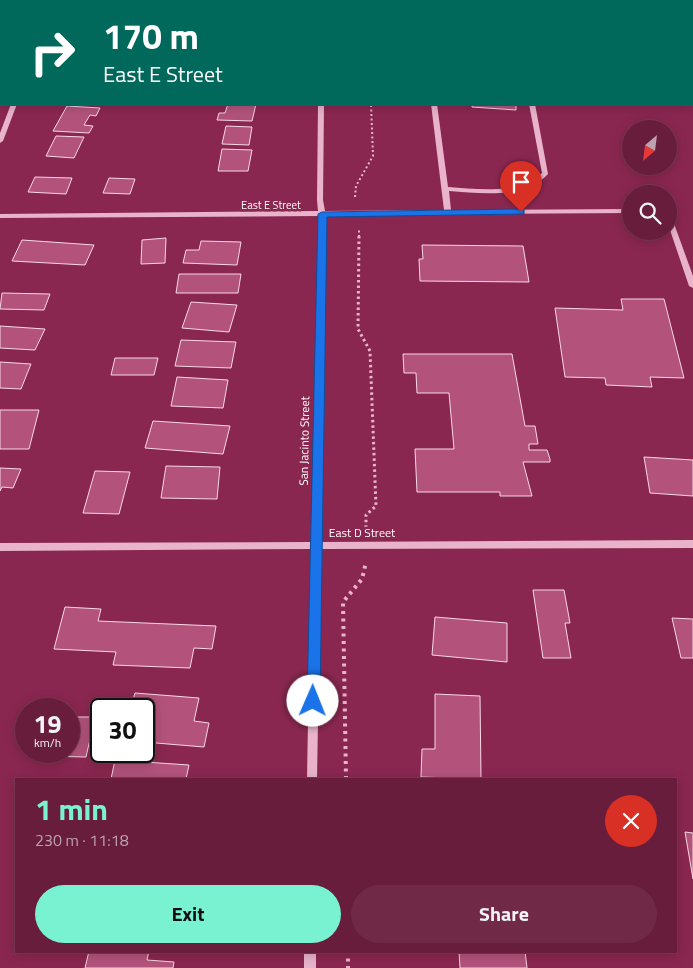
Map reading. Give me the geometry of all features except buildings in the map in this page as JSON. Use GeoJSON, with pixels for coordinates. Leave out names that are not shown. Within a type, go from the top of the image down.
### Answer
{"type":"FeatureCollection","features":[{"type":"Feature","properties":{"kind":"street"},"geometry":{"type":"LineString","coordinates":[[0,141],[14,105]]}},
{"type":"Feature","properties":{"kind":"street","name":"San Jacinto Street"},"geometry":{"type":"LineString","coordinates":[[312,778],[322,214],[320,200],[321,105]]}},
{"type":"Feature","properties":{"kind":"street"},"geometry":{"type":"LineString","coordinates":[[434,105],[444,190],[508,190],[540,180],[545,174],[532,105]]}},
{"type":"Feature","properties":{"kind":"street","name":"East E Street"},"geometry":{"type":"LineString","coordinates":[[0,216],[622,211]]}},
{"type":"Feature","properties":{"kind":"street"},"geometry":{"type":"LineString","coordinates":[[677,240],[693,286]]}},
{"type":"Feature","properties":{"kind":"street","name":"East D Street"},"geometry":{"type":"LineString","coordinates":[[0,547],[693,544]]}},
{"type":"Feature","properties":{"kind":"street"},"geometry":{"type":"LineString","coordinates":[[310,953],[310,968]]}},
{"type":"Feature","properties":{"kind":"lane"},"geometry":{"type":"LineString","coordinates":[[444,190],[448,212]]}},
{"type":"Feature","properties":{"kind":"path"},"geometry":{"type":"LineString","coordinates":[[346,778],[343,602],[353,592],[366,569],[366,515],[376,506],[370,351],[358,329],[359,213],[354,192],[356,184],[372,163],[371,105]]}},
{"type":"Feature","properties":{"kind":"path"},"geometry":{"type":"LineString","coordinates":[[348,953],[348,968]]}},
{"type":"Feature","properties":{"kind":"route"},"geometry":{"type":"LineString","coordinates":[[313,701],[322,214],[521,212]]}}]}
